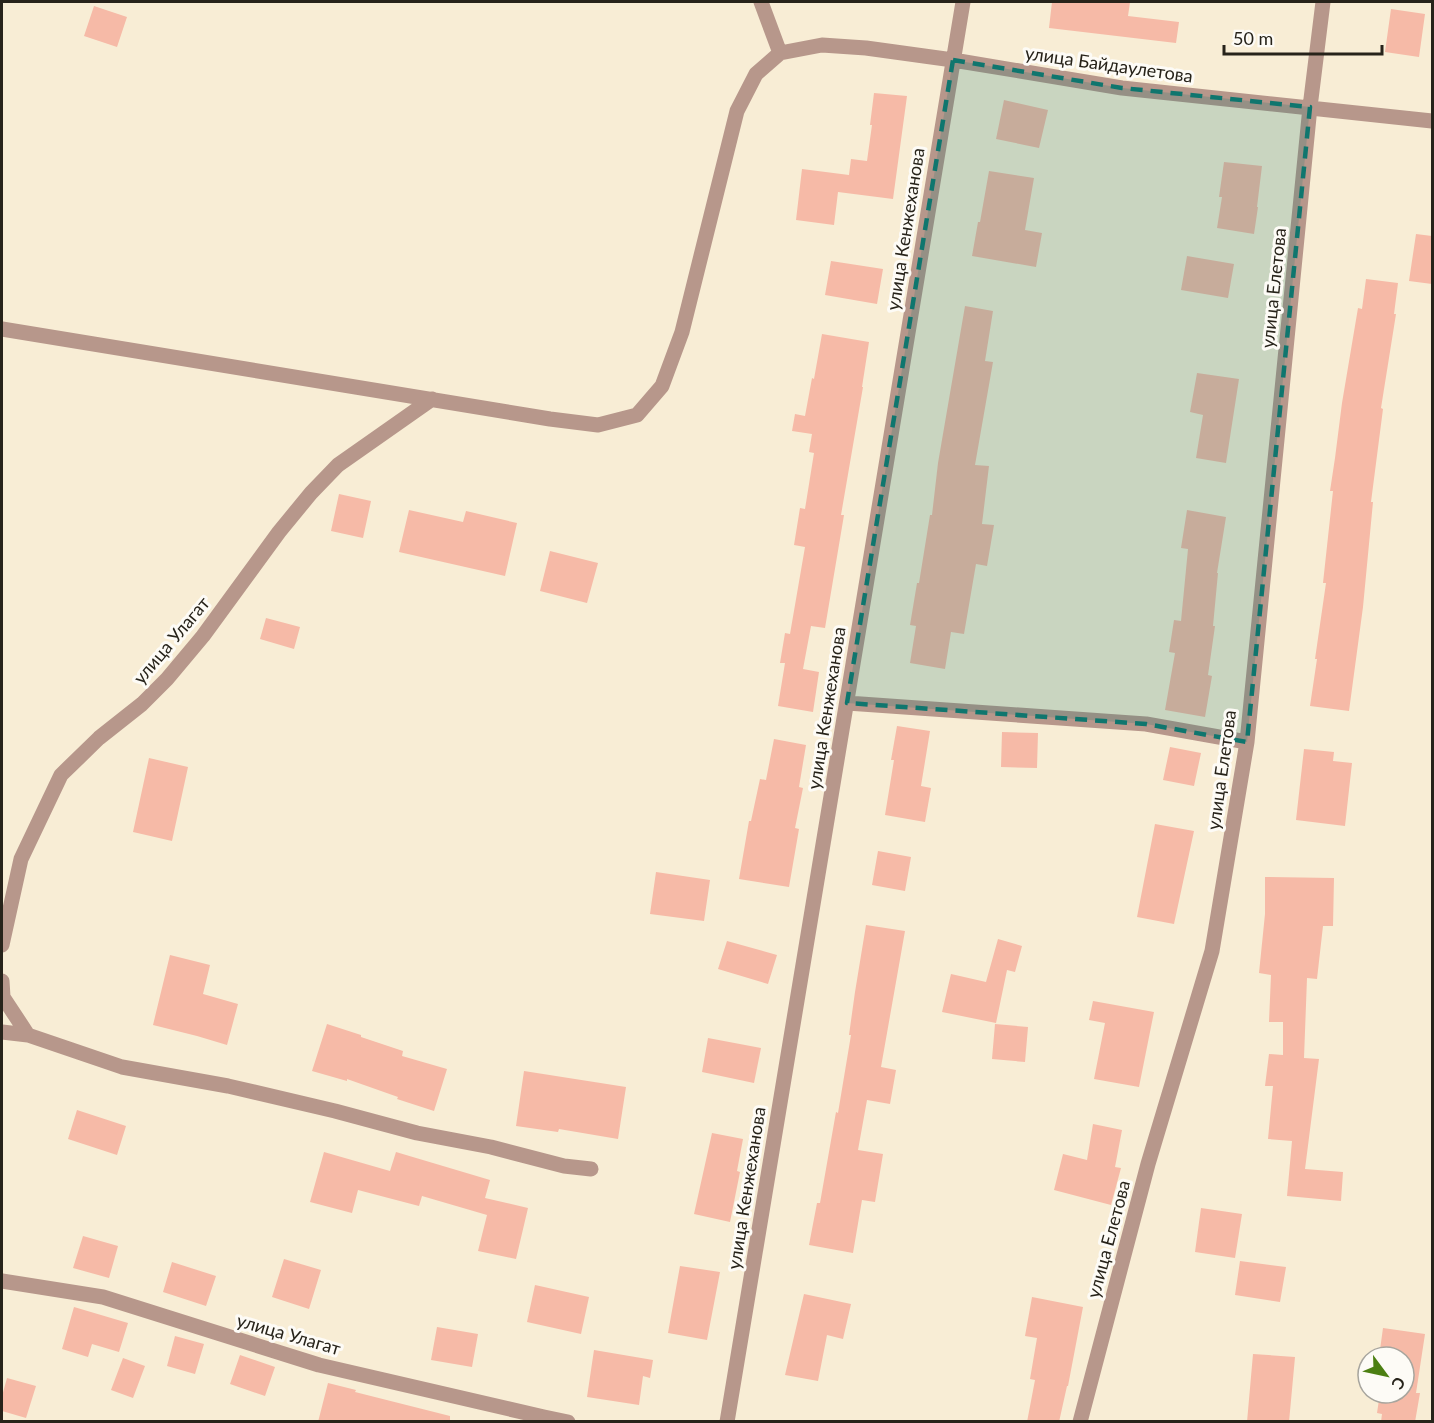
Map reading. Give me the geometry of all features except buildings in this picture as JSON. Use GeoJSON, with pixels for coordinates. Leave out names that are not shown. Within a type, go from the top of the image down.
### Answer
{"type":"FeatureCollection","features":[{"type":"Feature","properties":{"kind":"street"},"geometry":{"type":"LineString","coordinates":[[2,329],[598,426],[637,415],[662,386],[682,332],[737,111],[756,74],[780,53],[760,2]]}},
{"type":"Feature","properties":{"kind":"street","name":"улица Кенжеханова"},"geometry":{"type":"LineString","coordinates":[[727,1422],[963,2]]}},
{"type":"Feature","properties":{"kind":"street","name":"улица Елетова"},"geometry":{"type":"LineString","coordinates":[[1080,1422],[1148,1164],[1212,951],[1247,742],[1310,107],[1323,2]]}},
{"type":"Feature","properties":{"kind":"street","name":"улица Байдаулетова"},"geometry":{"type":"LineString","coordinates":[[780,53],[822,45],[867,48],[1122,88],[1432,121]]}},
{"type":"Feature","properties":{"kind":"street","name":"улица Улагат"},"geometry":{"type":"LineString","coordinates":[[2,945],[21,859],[61,775],[99,738],[142,704],[167,679],[203,636],[279,532],[338,465],[432,399]]}},
{"type":"Feature","properties":{"kind":"street"},"geometry":{"type":"LineString","coordinates":[[847,703],[1146,724],[1247,742]]}},
{"type":"Feature","properties":{"kind":"street"},"geometry":{"type":"LineString","coordinates":[[2,981],[3,996],[28,1035]]}},
{"type":"Feature","properties":{"kind":"street"},"geometry":{"type":"LineString","coordinates":[[2,1032],[28,1035],[122,1067],[228,1086],[417,1133],[491,1147],[564,1166],[591,1169]]}},
{"type":"Feature","properties":{"kind":"street","name":"улица Улагат"},"geometry":{"type":"LineString","coordinates":[[2,1281],[103,1297],[319,1365],[568,1422]]}},
{"type":"Feature","properties":{"kind":"highlighted area"},"geometry":{"type":"Polygon","coordinates":[[[953,60],[1122,88],[1310,107],[1247,742],[1146,724],[847,703],[953,60]]]}}]}
